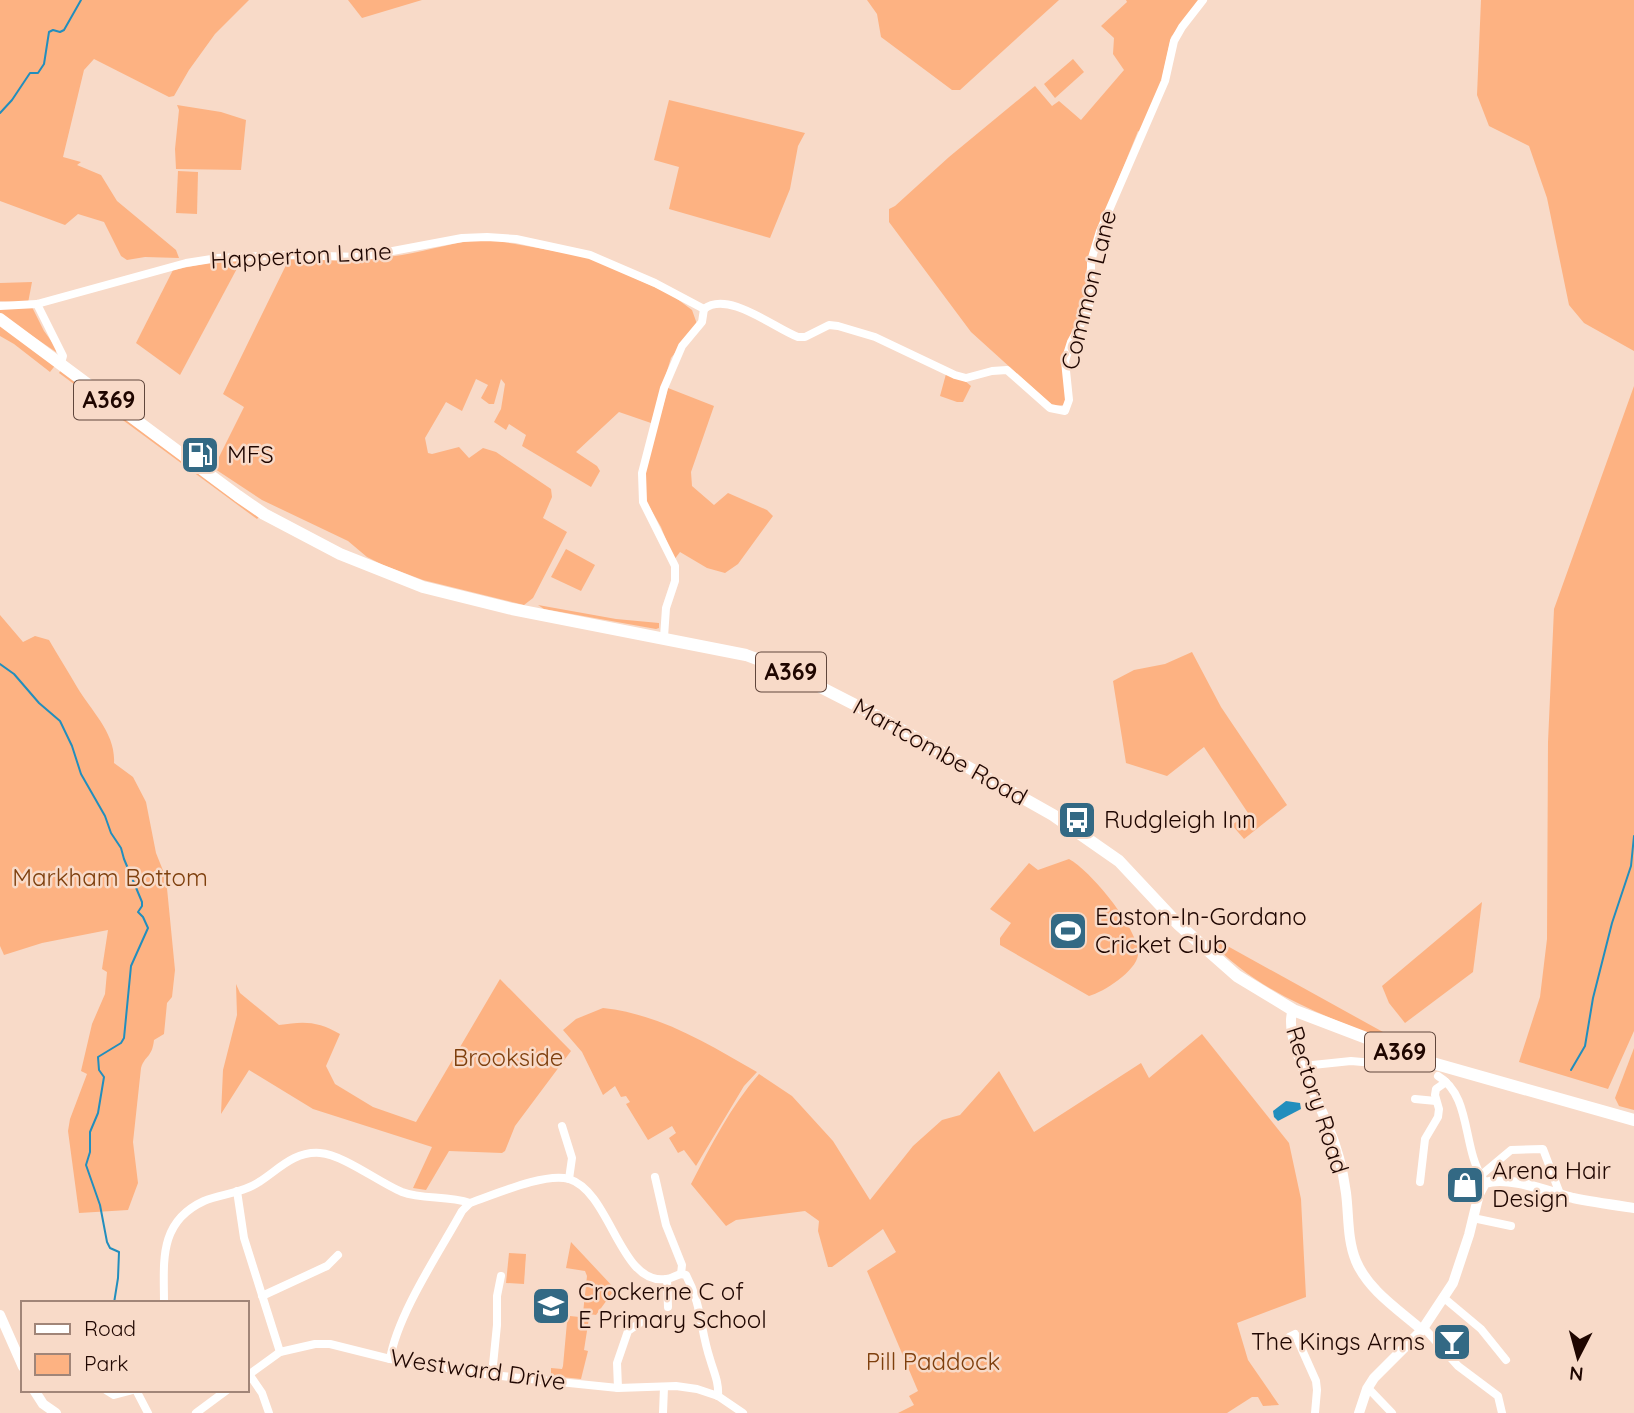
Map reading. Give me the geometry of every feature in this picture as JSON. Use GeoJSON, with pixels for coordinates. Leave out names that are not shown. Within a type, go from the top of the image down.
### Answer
{"type":"FeatureCollection","features":[{"type":"Feature","properties":{"kind":"main road","name":"Martcombe Road"},"geometry":{"type":"LineString","coordinates":[[0,319],[255,508],[340,554],[423,587],[512,608],[746,655],[789,671],[877,716],[1053,815],[1119,861],[1178,924],[1237,976],[1293,1010],[1429,1062],[1634,1120]]}},
{"type":"Feature","properties":{"kind":"street","name":"Common Lane"},"geometry":{"type":"LineString","coordinates":[[704,309],[716,304],[747,310],[798,337],[805,337],[829,325],[854,330],[966,378],[1007,370],[1050,408],[1065,411],[1069,400],[1065,361],[1071,342],[1087,313],[1091,298],[1091,261],[1100,230],[1165,80],[1174,41],[1203,0]]}},
{"type":"Feature","properties":{"kind":"street","name":"Happerton Lane"},"geometry":{"type":"LineString","coordinates":[[0,306],[37,304],[186,263],[218,258],[361,257],[487,237],[516,239],[590,255],[655,283],[704,309]]}},
{"type":"Feature","properties":{"kind":"street"},"geometry":{"type":"LineString","coordinates":[[37,304],[50,333],[61,349],[61,363]]}},
{"type":"Feature","properties":{"kind":"street"},"geometry":{"type":"LineString","coordinates":[[664,637],[666,608],[675,581],[675,566],[643,502],[642,473],[664,388],[682,346],[702,322],[704,309]]}},
{"type":"Feature","properties":{"kind":"street","name":"Rectory Road"},"geometry":{"type":"LineString","coordinates":[[1293,1010],[1290,1016],[1293,1038],[1337,1150],[1346,1192],[1350,1241],[1357,1262],[1368,1281],[1423,1329]]}},
{"type":"Feature","properties":{"kind":"street"},"geometry":{"type":"LineString","coordinates":[[1303,1066],[1351,1061],[1396,1065]]}},
{"type":"Feature","properties":{"kind":"street"},"geometry":{"type":"LineString","coordinates":[[1437,1076],[1456,1092],[1474,1164],[1483,1180]]}},
{"type":"Feature","properties":{"kind":"street"},"geometry":{"type":"LineString","coordinates":[[1420,1182],[1424,1139],[1438,1117],[1436,1089],[1447,1082]]}},
{"type":"Feature","properties":{"kind":"street"},"geometry":{"type":"LineString","coordinates":[[1415,1099],[1436,1101]]}},
{"type":"Feature","properties":{"kind":"street"},"geometry":{"type":"LineString","coordinates":[[562,1126],[572,1158],[569,1179]]}},
{"type":"Feature","properties":{"kind":"street"},"geometry":{"type":"LineString","coordinates":[[1359,1413],[1367,1388],[1385,1365],[1423,1329],[1444,1298],[1460,1267],[1483,1180],[1511,1150],[1543,1149],[1560,1194]]}},
{"type":"Feature","properties":{"kind":"street"},"geometry":{"type":"LineString","coordinates":[[164,1301],[164,1249],[171,1232],[190,1210],[204,1201],[260,1182],[289,1160],[304,1155],[320,1153],[334,1157],[403,1192],[442,1196],[470,1203]]}},
{"type":"Feature","properties":{"kind":"street"},"geometry":{"type":"LineString","coordinates":[[390,1359],[396,1337],[415,1297],[462,1212],[470,1203],[557,1177],[581,1185],[594,1197],[621,1246],[643,1273],[656,1279],[685,1275],[697,1301],[709,1359],[715,1371],[718,1396],[743,1413]]}},
{"type":"Feature","properties":{"kind":"street"},"geometry":{"type":"LineString","coordinates":[[655,1177],[666,1225],[682,1265],[681,1274]]}},
{"type":"Feature","properties":{"kind":"street"},"geometry":{"type":"LineString","coordinates":[[1483,1180],[1508,1182],[1634,1208]]}},
{"type":"Feature","properties":{"kind":"street"},"geometry":{"type":"LineString","coordinates":[[237,1191],[244,1238],[280,1352]]}},
{"type":"Feature","properties":{"kind":"street"},"geometry":{"type":"LineString","coordinates":[[1473,1218],[1507,1228]]}},
{"type":"Feature","properties":{"kind":"street"},"geometry":{"type":"LineString","coordinates":[[262,1296],[327,1266],[338,1255]]}},
{"type":"Feature","properties":{"kind":"street"},"geometry":{"type":"LineString","coordinates":[[492,1375],[497,1325],[496,1301],[501,1276]]}},
{"type":"Feature","properties":{"kind":"street"},"geometry":{"type":"LineString","coordinates":[[667,1279],[668,1307]]}},
{"type":"Feature","properties":{"kind":"street"},"geometry":{"type":"LineString","coordinates":[[1444,1298],[1481,1329],[1504,1357],[1511,1348]]}},
{"type":"Feature","properties":{"kind":"street"},"geometry":{"type":"LineString","coordinates":[[0,1315],[21,1362]]}},
{"type":"Feature","properties":{"kind":"street"},"geometry":{"type":"LineString","coordinates":[[618,1388],[617,1363],[628,1331],[644,1320]]}},
{"type":"Feature","properties":{"kind":"street"},"geometry":{"type":"LineString","coordinates":[[1423,1329],[1458,1366],[1498,1396],[1502,1413]]}},
{"type":"Feature","properties":{"kind":"street"},"geometry":{"type":"LineString","coordinates":[[1295,1334],[1316,1381],[1315,1413]]}},
{"type":"Feature","properties":{"kind":"street","name":"Westward Drive"},"geometry":{"type":"LineString","coordinates":[[248,1375],[280,1352],[315,1344],[330,1344],[390,1359],[492,1375],[618,1388],[664,1387],[697,1390],[718,1396]]}},
{"type":"Feature","properties":{"kind":"street"},"geometry":{"type":"LineString","coordinates":[[248,1375],[262,1393],[269,1413]]}},
{"type":"Feature","properties":{"kind":"street"},"geometry":{"type":"LineString","coordinates":[[663,1413],[664,1387]]}},
{"type":"Feature","properties":{"kind":"street"},"geometry":{"type":"LineString","coordinates":[[1367,1388],[1392,1413]]}},
{"type":"Feature","properties":{"kind":"street"},"geometry":{"type":"LineString","coordinates":[[35,1392],[43,1404],[56,1413]]}},
{"type":"Feature","properties":{"kind":"street"},"geometry":{"type":"LineString","coordinates":[[109,1392],[114,1395],[127,1392]]}},
{"type":"Feature","properties":{"kind":"street"},"geometry":{"type":"LineString","coordinates":[[136,1392],[148,1413]]}},
{"type":"Feature","properties":{"kind":"street"},"geometry":{"type":"LineString","coordinates":[[196,1413],[224,1392]]}},
{"type":"Feature","properties":{"kind":"green space"},"geometry":{"type":"Polygon","coordinates":[[[0,0],[249,0],[215,34],[174,96],[169,97],[94,59],[84,70],[63,157],[81,162],[77,165],[101,175],[117,201],[176,250],[179,258],[145,257],[127,260],[121,256],[104,222],[78,214],[65,225],[0,201],[0,0]]]}},
{"type":"Feature","properties":{"kind":"green space"},"geometry":{"type":"Polygon","coordinates":[[[348,0],[422,0],[362,18],[348,0]]]}},
{"type":"Feature","properties":{"kind":"green space"},"geometry":{"type":"Polygon","coordinates":[[[867,0],[1059,0],[960,90],[952,90],[881,37],[877,14],[867,0]]]}},
{"type":"Feature","properties":{"kind":"green space"},"geometry":{"type":"Polygon","coordinates":[[[1126,0],[1200,0],[1171,37],[1160,88],[1140,132],[1138,131],[1097,232],[1085,275],[1087,299],[1083,316],[1063,359],[1066,399],[1064,405],[1053,406],[971,332],[889,222],[889,209],[1035,86],[1052,106],[1059,101],[1081,120],[1124,70],[1113,54],[1114,38],[1101,26],[1127,2],[1126,0]]]}},
{"type":"Feature","properties":{"kind":"green space"},"geometry":{"type":"Polygon","coordinates":[[[1481,0],[1634,0],[1634,351],[1584,323],[1569,305],[1547,198],[1529,146],[1489,126],[1477,95],[1481,0]]]}},
{"type":"Feature","properties":{"kind":"green space"},"geometry":{"type":"Polygon","coordinates":[[[1073,59],[1084,72],[1055,98],[1044,84],[1073,59]]]}},
{"type":"Feature","properties":{"kind":"green space"},"geometry":{"type":"Polygon","coordinates":[[[669,100],[805,133],[798,146],[790,189],[770,238],[669,209],[679,167],[654,160],[669,100]]]}},
{"type":"Feature","properties":{"kind":"green space"},"geometry":{"type":"Polygon","coordinates":[[[177,105],[221,112],[246,120],[241,170],[176,169],[177,105]]]}},
{"type":"Feature","properties":{"kind":"green space"},"geometry":{"type":"Polygon","coordinates":[[[178,171],[198,172],[197,214],[176,213],[178,171]]]}},
{"type":"Feature","properties":{"kind":"green space"},"geometry":{"type":"Polygon","coordinates":[[[487,239],[589,257],[672,295],[692,310],[697,324],[671,358],[651,423],[619,412],[576,452],[600,471],[591,487],[522,446],[526,435],[509,424],[506,430],[494,422],[501,409],[505,384],[501,379],[494,404],[481,398],[488,385],[476,379],[462,411],[446,402],[425,438],[428,453],[459,447],[469,458],[483,448],[496,452],[551,489],[552,497],[543,518],[567,532],[533,598],[524,605],[423,580],[383,565],[367,557],[348,541],[262,500],[215,469],[244,407],[223,394],[289,259],[374,258],[487,239]]]}},
{"type":"Feature","properties":{"kind":"green space"},"geometry":{"type":"Polygon","coordinates":[[[241,261],[180,375],[136,343],[173,270],[208,263],[241,261]]]}},
{"type":"Feature","properties":{"kind":"green space"},"geometry":{"type":"Polygon","coordinates":[[[32,282],[28,303],[0,301],[0,283],[32,282]]]}},
{"type":"Feature","properties":{"kind":"green space"},"geometry":{"type":"Polygon","coordinates":[[[32,307],[57,349],[56,352],[0,314],[0,308],[32,307]]]}},
{"type":"Feature","properties":{"kind":"green space"},"geometry":{"type":"Polygon","coordinates":[[[0,322],[57,363],[50,372],[0,336],[0,322]]]}},
{"type":"Feature","properties":{"kind":"green space"},"geometry":{"type":"Polygon","coordinates":[[[62,368],[259,517],[257,519],[59,373],[62,368]]]}},
{"type":"Feature","properties":{"kind":"green space"},"geometry":{"type":"Polygon","coordinates":[[[946,374],[971,386],[963,402],[940,396],[946,374]]]}},
{"type":"Feature","properties":{"kind":"green space"},"geometry":{"type":"Polygon","coordinates":[[[1634,386],[1634,1031],[1608,1089],[1519,1062],[1540,997],[1547,939],[1548,742],[1554,609],[1634,386]]]}},
{"type":"Feature","properties":{"kind":"green space"},"geometry":{"type":"Polygon","coordinates":[[[668,388],[714,406],[691,472],[692,486],[714,505],[728,493],[767,510],[773,516],[738,564],[725,573],[707,568],[680,552],[674,560],[661,527],[646,501],[644,474],[668,388]]]}},
{"type":"Feature","properties":{"kind":"green space"},"geometry":{"type":"Polygon","coordinates":[[[566,549],[595,565],[581,591],[551,577],[566,549]]]}},
{"type":"Feature","properties":{"kind":"green space"},"geometry":{"type":"Polygon","coordinates":[[[538,605],[616,619],[659,623],[659,628],[544,609],[538,605]]]}},
{"type":"Feature","properties":{"kind":"green space","name":"Markham Bottom"},"geometry":{"type":"Polygon","coordinates":[[[0,615],[23,642],[35,636],[49,640],[102,723],[114,752],[114,763],[133,777],[146,802],[156,853],[166,878],[175,970],[172,997],[167,1003],[164,1034],[154,1040],[152,1050],[141,1068],[133,1142],[138,1183],[128,1210],[79,1213],[68,1131],[87,1074],[81,1071],[92,1024],[105,994],[107,972],[102,969],[108,930],[42,943],[4,955],[0,946],[0,615]]]}},
{"type":"Feature","properties":{"kind":"green space"},"geometry":{"type":"Polygon","coordinates":[[[1192,652],[1221,707],[1287,805],[1244,839],[1232,825],[1248,813],[1204,747],[1167,776],[1126,763],[1113,681],[1134,670],[1165,664],[1192,652]]]}},
{"type":"Feature","properties":{"kind":"green space","name":"Easton-In-Gordano Cricket Club"},"geometry":{"type":"Polygon","coordinates":[[[1069,859],[1101,888],[1123,917],[1137,944],[1138,955],[1132,968],[1111,985],[1089,996],[1000,945],[1000,938],[1011,923],[990,909],[1029,863],[1038,870],[1069,859]]]}},
{"type":"Feature","properties":{"kind":"green space"},"geometry":{"type":"Polygon","coordinates":[[[1482,902],[1473,972],[1405,1023],[1389,1003],[1382,986],[1482,902]]]}},
{"type":"Feature","properties":{"kind":"green space"},"geometry":{"type":"Polygon","coordinates":[[[1213,938],[1392,1037],[1378,1037],[1287,998],[1226,957],[1209,939],[1213,938]]]}},
{"type":"Feature","properties":{"kind":"green space","name":"Brookside"},"geometry":{"type":"Polygon","coordinates":[[[500,979],[571,1051],[515,1126],[505,1151],[449,1151],[426,1190],[413,1188],[432,1147],[313,1109],[249,1070],[221,1114],[223,1070],[237,1015],[236,984],[240,993],[279,1025],[311,1023],[340,1034],[326,1066],[335,1084],[373,1107],[416,1122],[500,979]]]}},
{"type":"Feature","properties":{"kind":"green space"},"geometry":{"type":"Polygon","coordinates":[[[603,1008],[624,1011],[664,1024],[702,1041],[757,1072],[744,1086],[696,1166],[684,1150],[678,1153],[669,1138],[676,1133],[672,1126],[648,1140],[626,1104],[630,1102],[626,1096],[621,1097],[615,1086],[603,1095],[582,1052],[563,1030],[576,1019],[603,1008]]]}},
{"type":"Feature","properties":{"kind":"green space","name":"Pill Paddock"},"geometry":{"type":"Polygon","coordinates":[[[1202,1034],[1289,1143],[1301,1199],[1306,1297],[1237,1323],[1248,1360],[1279,1405],[1263,1406],[1258,1397],[1252,1397],[1227,1413],[898,1413],[914,1405],[909,1396],[918,1391],[867,1271],[896,1252],[883,1229],[832,1267],[828,1267],[818,1231],[819,1221],[805,1211],[736,1220],[726,1226],[691,1184],[730,1113],[759,1074],[792,1096],[833,1141],[870,1200],[913,1146],[942,1120],[960,1115],[999,1071],[1034,1132],[1141,1063],[1149,1078],[1202,1034]]]}},
{"type":"Feature","properties":{"kind":"green space"},"geometry":{"type":"Polygon","coordinates":[[[1634,1048],[1634,1110],[1619,1106],[1615,1098],[1634,1048]]]}},
{"type":"Feature","properties":{"kind":"green space"},"geometry":{"type":"Polygon","coordinates":[[[571,1242],[615,1289],[596,1315],[583,1313],[587,1276],[585,1271],[566,1268],[571,1242]]]}},
{"type":"Feature","properties":{"kind":"green space"},"geometry":{"type":"Polygon","coordinates":[[[509,1253],[526,1254],[524,1284],[506,1283],[509,1253]]]}},
{"type":"Feature","properties":{"kind":"green space"},"geometry":{"type":"Polygon","coordinates":[[[570,1316],[589,1318],[584,1350],[588,1351],[581,1379],[551,1376],[551,1368],[562,1369],[563,1366],[567,1322],[570,1316]]]}},
{"type":"Feature","properties":{"kind":"water"},"geometry":{"type":"Polygon","coordinates":[[[1286,1101],[1300,1103],[1301,1109],[1278,1121],[1273,1111],[1286,1101]]]}},
{"type":"Feature","properties":{"kind":"waterway"},"geometry":{"type":"LineString","coordinates":[[0,113],[30,73],[38,73],[44,64],[49,32],[64,30],[81,0]]}},
{"type":"Feature","properties":{"kind":"waterway"},"geometry":{"type":"LineString","coordinates":[[0,664],[14,674],[39,703],[60,721],[81,774],[121,848],[142,902],[138,912],[148,928],[131,966],[124,1038],[121,1043],[98,1057],[99,1070],[104,1077],[98,1113],[90,1132],[90,1152],[86,1165],[100,1205],[107,1242],[110,1248],[119,1252],[114,1301]]}},
{"type":"Feature","properties":{"kind":"waterway"},"geometry":{"type":"LineString","coordinates":[[1571,1070],[1585,1046],[1593,998],[1612,923],[1631,866],[1634,836]]}},
{"type":"Feature","properties":{"kind":"place","name":"MFS"},"geometry":{"type":"Point","coordinates":[200,455]}},
{"type":"Feature","properties":{"kind":"place","name":"Rudgleigh Inn"},"geometry":{"type":"Point","coordinates":[1077,820]}},
{"type":"Feature","properties":{"kind":"place","name":"Easton-In-Gordano Cricket Club"},"geometry":{"type":"Point","coordinates":[1068,931]}},
{"type":"Feature","properties":{"kind":"place","name":"Arena Hair Design"},"geometry":{"type":"Point","coordinates":[1465,1185]}},
{"type":"Feature","properties":{"kind":"place","name":"Crockerne C of E Primary School"},"geometry":{"type":"Point","coordinates":[551,1306]}},
{"type":"Feature","properties":{"kind":"place","name":"The Kings Arms"},"geometry":{"type":"Point","coordinates":[1452,1342]}}]}
